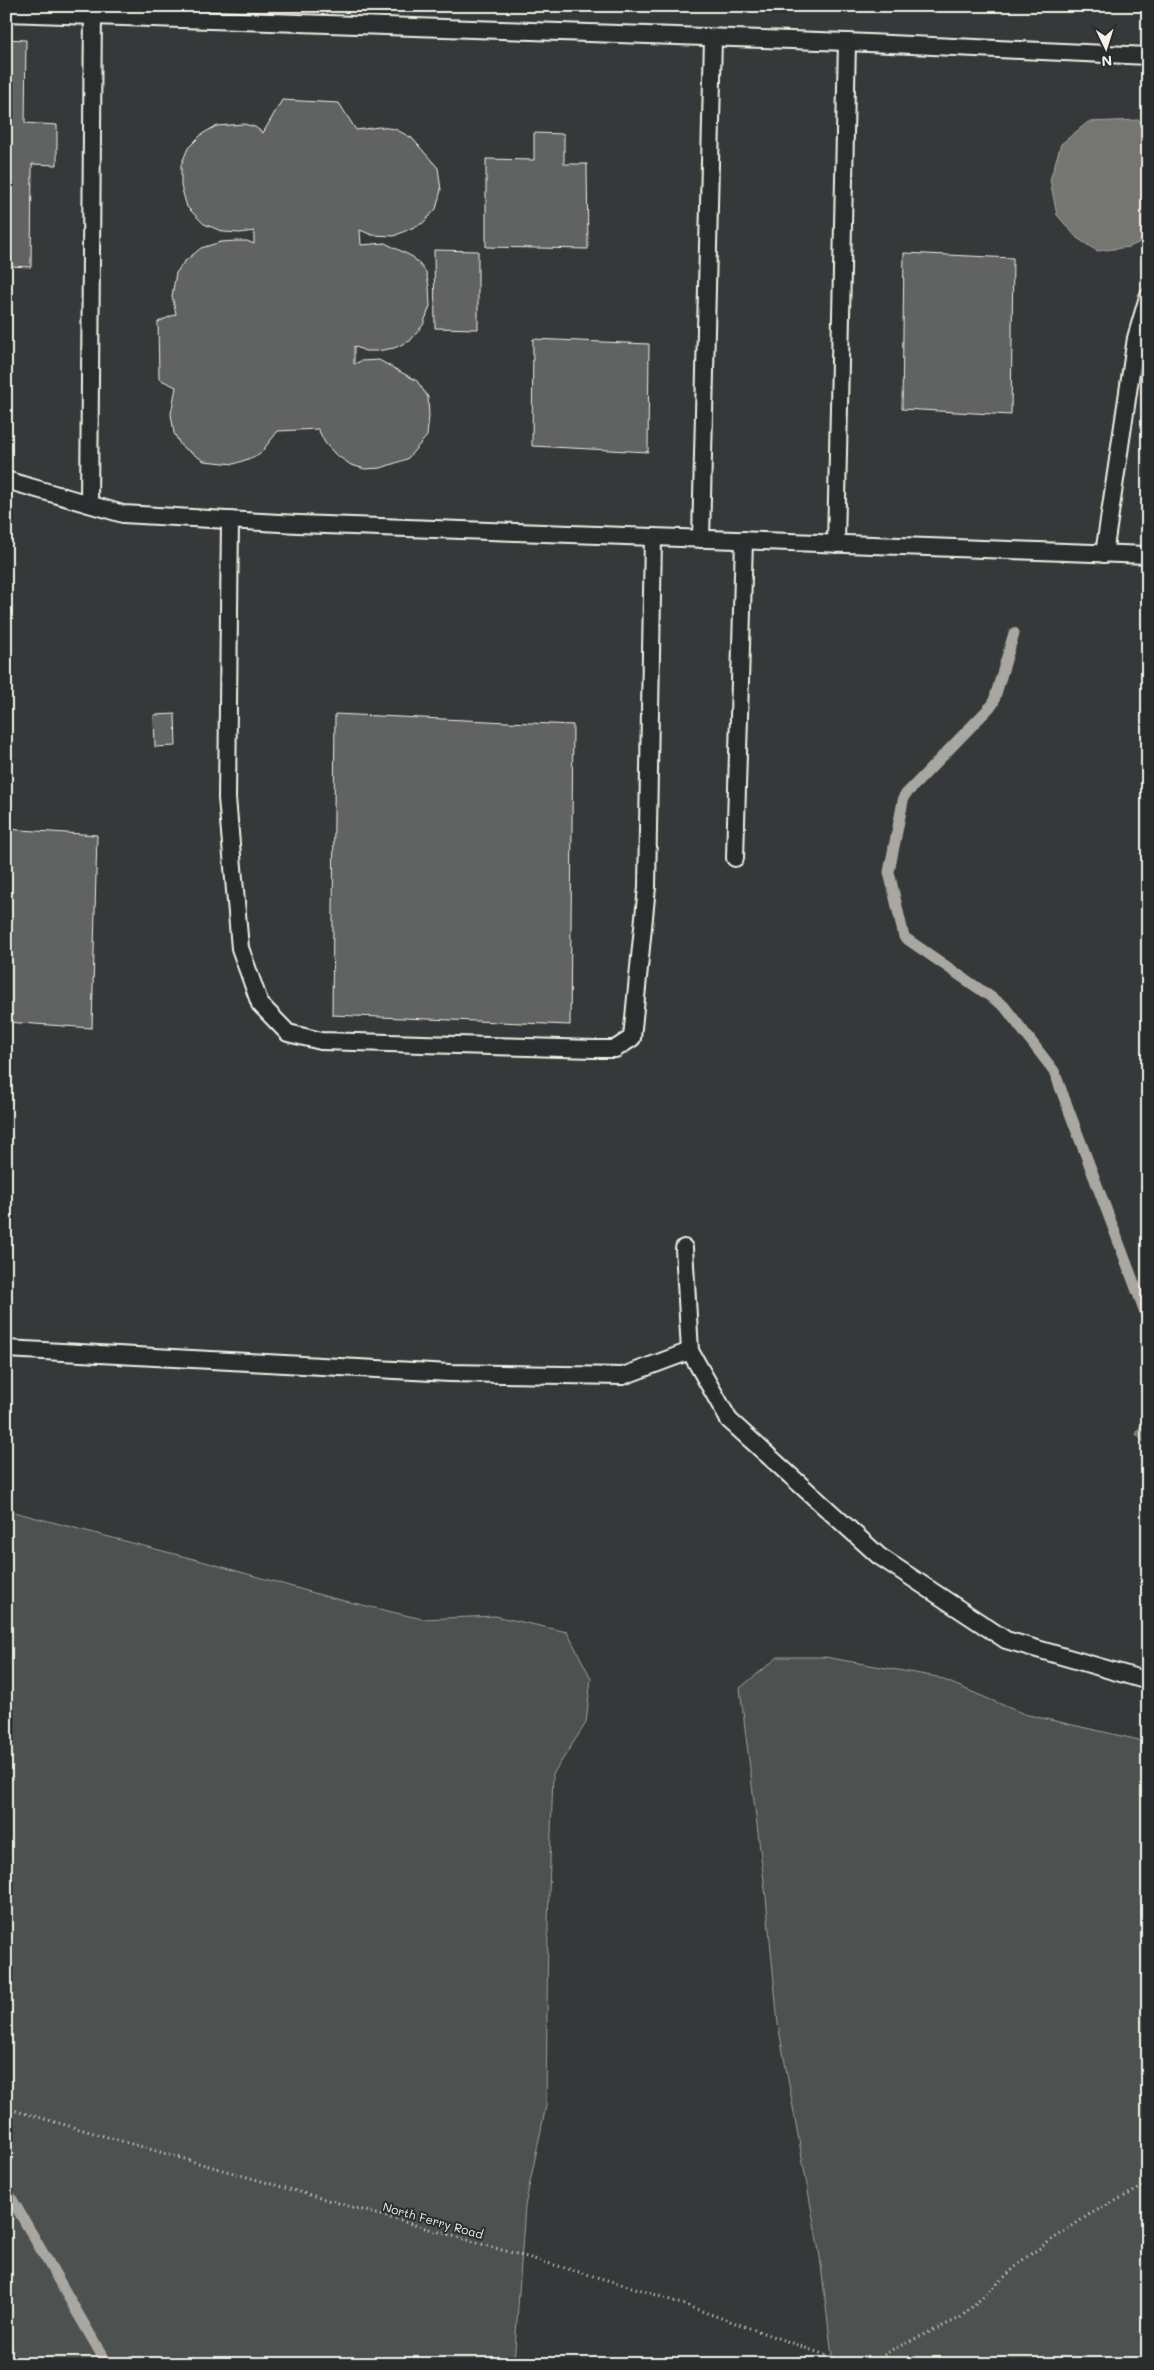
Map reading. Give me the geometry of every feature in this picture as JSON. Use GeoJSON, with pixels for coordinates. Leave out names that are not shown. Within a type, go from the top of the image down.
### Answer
{"type":"FeatureCollection","features":[{"type":"Feature","properties":{"kind":"lane"},"geometry":{"type":"LineString","coordinates":[[89,504],[93,11]]}},
{"type":"Feature","properties":{"kind":"lane"},"geometry":{"type":"LineString","coordinates":[[6,13],[93,11],[1148,56]]}},
{"type":"Feature","properties":{"kind":"lane"},"geometry":{"type":"LineString","coordinates":[[701,539],[713,38]]}},
{"type":"Feature","properties":{"kind":"lane"},"geometry":{"type":"LineString","coordinates":[[836,544],[847,42]]}},
{"type":"Feature","properties":{"kind":"lane"},"geometry":{"type":"LineString","coordinates":[[1104,554],[1136,338],[1148,297]]}},
{"type":"Feature","properties":{"kind":"lane"},"geometry":{"type":"LineString","coordinates":[[6,480],[123,514],[701,539],[1148,555]]}},
{"type":"Feature","properties":{"kind":"lane"},"geometry":{"type":"LineString","coordinates":[[230,520],[227,798],[240,948],[260,1004],[288,1033],[321,1041],[615,1049],[632,1038],[647,887],[653,537]]}},
{"type":"Feature","properties":{"kind":"lane"},"geometry":{"type":"LineString","coordinates":[[735,858],[744,540]]}},
{"type":"Feature","properties":{"kind":"lane"},"geometry":{"type":"LineString","coordinates":[[684,1248],[690,1351],[729,1420],[879,1556],[1006,1640],[1148,1681]]}},
{"type":"Feature","properties":{"kind":"lane"},"geometry":{"type":"LineString","coordinates":[[6,1349],[450,1374],[624,1376],[690,1351]]}},
{"type":"Feature","properties":{"kind":"path","name":"North Ferry Road"},"geometry":{"type":"LineString","coordinates":[[6,2108],[642,2290],[851,2364]]}},
{"type":"Feature","properties":{"kind":"path"},"geometry":{"type":"LineString","coordinates":[[872,2364],[891,2350],[960,2318],[1025,2258],[1090,2214],[1148,2184]]}},
{"type":"Feature","properties":{"kind":"shaded area"},"geometry":{"type":"Polygon","coordinates":[[[1139,120],[1148,128],[1148,239],[1129,247],[1097,251],[1077,238],[1057,215],[1050,180],[1061,144],[1088,122],[1139,120]]]}},
{"type":"Feature","properties":{"kind":"shaded area"},"geometry":{"type":"Polygon","coordinates":[[[1148,1414],[1148,1446],[1136,1434],[1148,1414]]]}},
{"type":"Feature","properties":{"kind":"shaded area"},"geometry":{"type":"Polygon","coordinates":[[[6,1510],[209,1563],[328,1597],[422,1619],[495,1616],[567,1632],[591,1678],[586,1723],[553,1774],[548,1922],[546,2106],[525,2206],[514,2364],[6,2364],[6,1510]]]}},
{"type":"Feature","properties":{"kind":"shaded area"},"geometry":{"type":"Polygon","coordinates":[[[778,1657],[825,1657],[937,1677],[1024,1714],[1148,1742],[1148,2364],[833,2364],[820,2257],[778,2024],[766,1897],[740,1688],[778,1657]]]}},
{"type":"Feature","properties":{"kind":"building"},"geometry":{"type":"Polygon","coordinates":[[[6,39],[26,40],[25,123],[57,125],[57,165],[32,164],[31,267],[6,266],[6,39]]]}},
{"type":"Feature","properties":{"kind":"building"},"geometry":{"type":"Polygon","coordinates":[[[282,100],[339,103],[356,130],[379,127],[395,129],[412,138],[438,168],[441,190],[436,209],[423,223],[394,236],[372,235],[360,230],[361,245],[385,243],[413,257],[426,272],[429,286],[430,306],[423,325],[410,341],[394,348],[377,351],[365,351],[354,346],[354,364],[361,361],[379,360],[417,381],[428,397],[427,436],[407,459],[381,468],[365,469],[351,465],[335,454],[325,443],[318,429],[278,431],[259,455],[234,464],[204,461],[181,446],[174,433],[171,414],[176,387],[159,379],[158,322],[176,314],[172,296],[176,273],[184,262],[201,248],[221,242],[247,241],[254,244],[254,231],[240,233],[224,232],[204,224],[187,207],[181,186],[181,165],[188,148],[202,134],[216,126],[244,124],[255,127],[263,133],[282,100]]]}},
{"type":"Feature","properties":{"kind":"building"},"geometry":{"type":"Polygon","coordinates":[[[534,133],[564,134],[564,164],[587,164],[588,249],[486,247],[486,159],[534,160],[534,133]]]}},
{"type":"Feature","properties":{"kind":"building"},"geometry":{"type":"Polygon","coordinates":[[[434,250],[478,251],[478,329],[435,328],[434,250]]]}},
{"type":"Feature","properties":{"kind":"building"},"geometry":{"type":"Polygon","coordinates":[[[904,253],[1013,258],[1011,415],[902,409],[904,253]]]}},
{"type":"Feature","properties":{"kind":"building"},"geometry":{"type":"Polygon","coordinates":[[[533,339],[649,344],[648,452],[532,446],[533,339]]]}},
{"type":"Feature","properties":{"kind":"building"},"geometry":{"type":"Polygon","coordinates":[[[175,714],[176,746],[155,747],[154,715],[175,714]]]}},
{"type":"Feature","properties":{"kind":"building"},"geometry":{"type":"Polygon","coordinates":[[[335,714],[573,725],[570,1025],[332,1015],[335,714]]]}},
{"type":"Feature","properties":{"kind":"building"},"geometry":{"type":"Polygon","coordinates":[[[6,829],[97,835],[92,1028],[6,1022],[6,829]]]}},
{"type":"Feature","properties":{"kind":"waterway"},"geometry":{"type":"LineString","coordinates":[[1014,633],[993,704],[904,796],[889,872],[904,937],[1004,1006],[1054,1071],[1148,1320]]}},
{"type":"Feature","properties":{"kind":"waterway"},"geometry":{"type":"LineString","coordinates":[[6,2189],[107,2364]]}}]}
